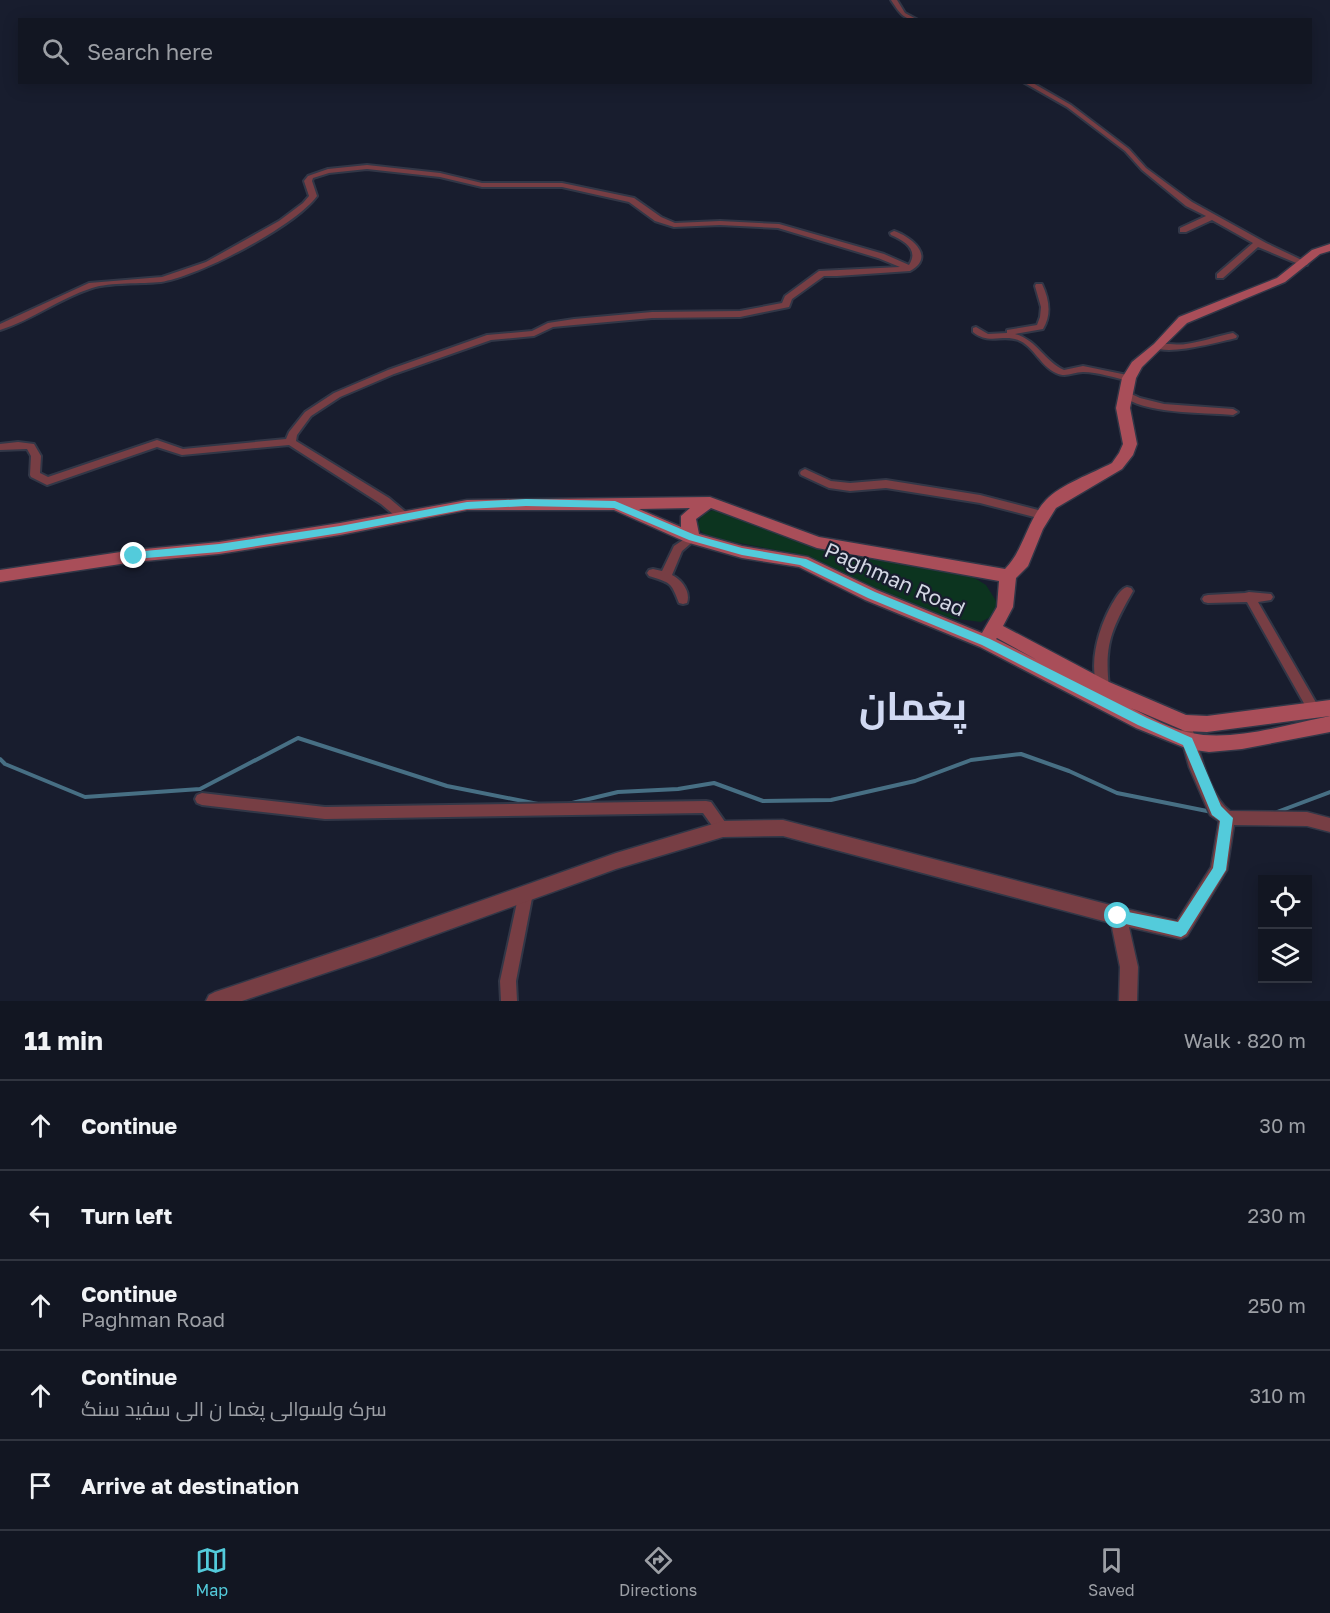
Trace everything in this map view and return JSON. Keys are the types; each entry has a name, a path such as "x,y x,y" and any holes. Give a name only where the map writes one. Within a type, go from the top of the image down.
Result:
{"main road":[{"path":"990,635 1005,607 1008,576 1022,562 1042,515 1062,496 1117,466 1126,455 1130,444 1123,408 1129,378 1137,366 1183,320 1281,280 1298,261 1330,247"},
{"path":"0,576 134,556 219,548 467,505 526,502 615,504 710,502 816,542 1008,576"},
{"path":"692,537 688,525 689,516 710,502"},
{"name":"Paghman Road","path":"615,504 692,537 742,552 802,561 871,595 990,635"},
{"path":"990,635 1103,687 1209,744 1242,741 1330,724"},
{"path":"990,635 1142,722 1187,732 1207,724 1322,709"}],"street":[{"path":"894,0 903,14 912,18"},
{"path":"1030,84 1068,106 1127,150 1144,169 1189,204 1263,245 1298,261"},
{"path":"0,327 92,285 163,279 209,264 256,239 306,205 313,196 308,181 310,177 328,171 367,167 440,175 482,185 562,185 608,193 631,200 658,219 674,225 720,223 779,226 881,256 910,269"},
{"path":"1183,230 1213,216"},
{"path":"291,442 292,434 308,414 337,395 391,372 490,338 534,333 551,325 574,322 652,315 740,314 769,310 786,305 788,298 822,273 910,269 917,262 915,246 907,238 894,233"},
{"path":"1220,276 1249,248 1256,244 1263,245"},
{"path":"989,338 1040,327 1044,320 1046,304 1039,286"},
{"path":"976,330 982,336 989,338 1019,337 1032,345 1044,363 1063,373 1083,369 1129,378"},
{"path":"1158,347 1186,347 1233,336"},
{"path":"1125,394 1162,406 1233,412"},
{"path":"0,447 27,444 32,447 38,457 35,475 47,481 158,443 182,452 291,442 385,501 404,517"},
{"path":"805,473 829,484 850,487 866,484 895,486 980,499 1042,515"},
{"path":"666,576 678,549 692,537"},
{"path":"653,573 675,580 682,588 683,600"},
{"path":"1103,687 1102,643 1105,628 1127,591"},
{"path":"1249,596 1322,709"},
{"path":"1208,599 1268,597"},
{"path":"1187,732 1216,810 1227,818 1306,819 1330,825"},
{"path":"202,799 325,813 706,807 723,829"},
{"path":"214,1001 236,997 616,861 723,829 783,828 1118,916 1181,930 1220,870 1227,818"},
{"path":"509,1001 508,981 526,893"},
{"path":"1118,916 1129,966 1128,1001"}],"green space":[{"path":"717,509 807,544 935,566 973,577 986,585 998,604 994,615 981,622 934,616 872,592 797,554 707,537 698,528 698,522 704,513"}],"waterway":[{"path":"0,759 5,764 85,797 200,789 298,738 447,786 538,804"},
{"path":"568,804 618,792 678,789 714,783 763,801 831,800 915,781 971,760 1021,754 1069,771 1117,793 1212,812"},
{"path":"1277,812 1330,792"}],"district":[{"name":"پغمان","path":"913,705"}],"route":[{"path":"134,556 219,548 340,529 467,505 526,502 615,504 692,537 742,552 802,561 871,595 986,642 1142,722 1188,741 1216,810 1227,818 1220,870 1181,930 1118,916"}]}
